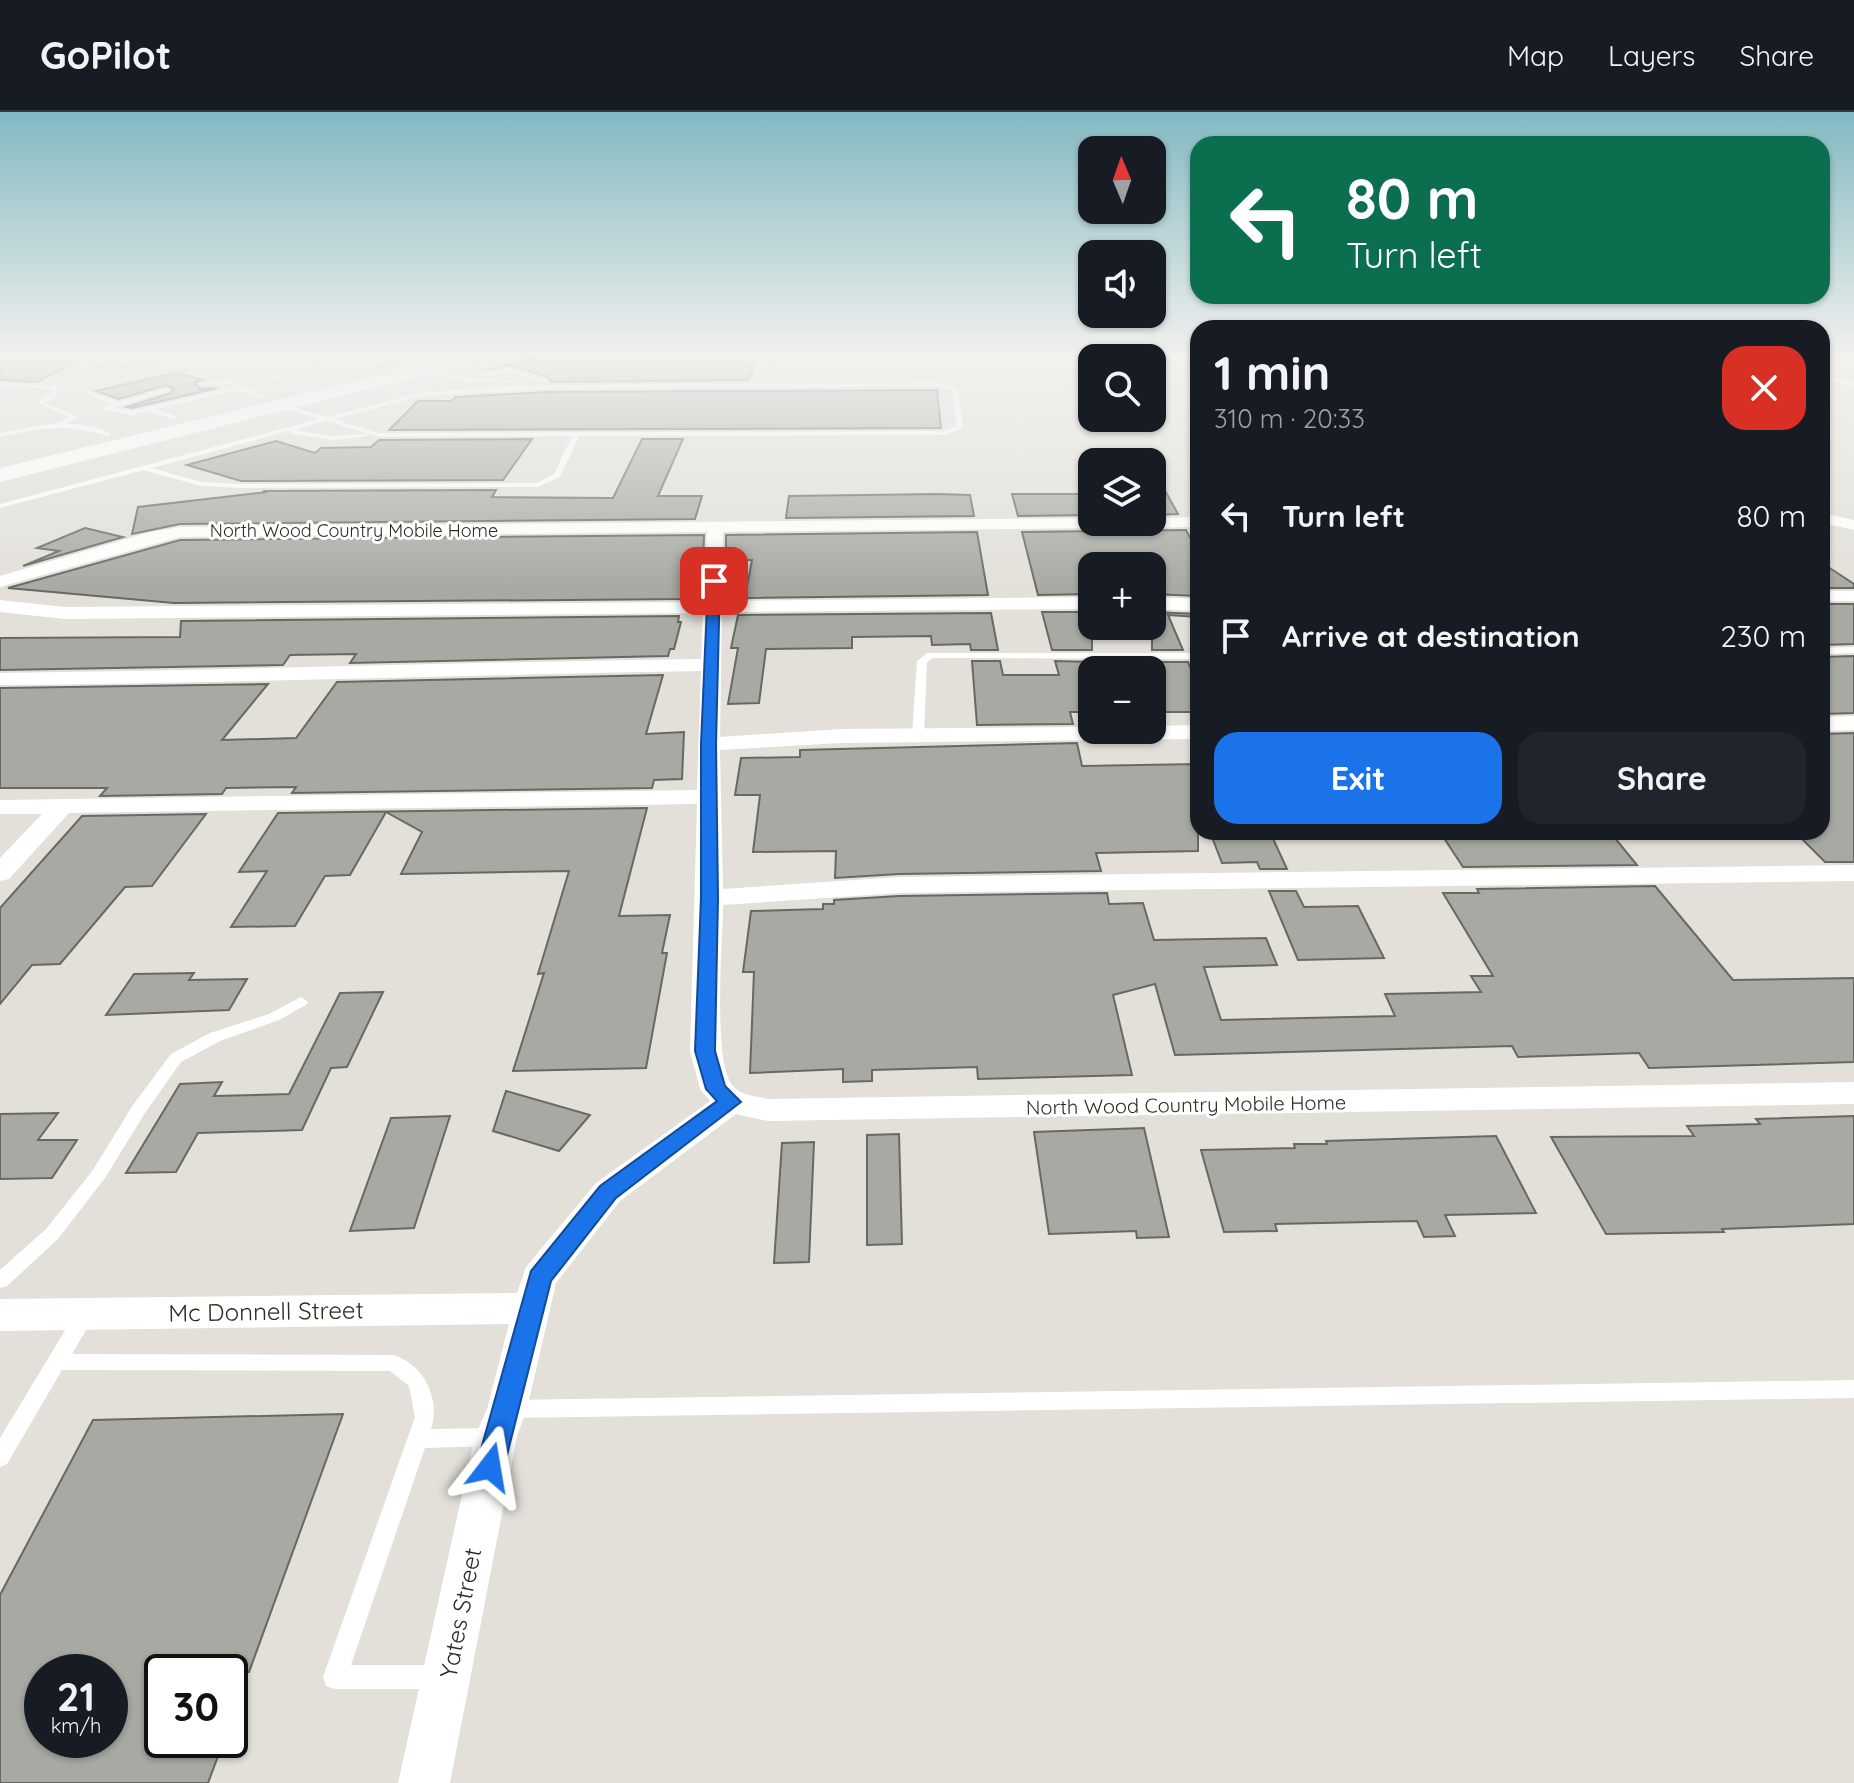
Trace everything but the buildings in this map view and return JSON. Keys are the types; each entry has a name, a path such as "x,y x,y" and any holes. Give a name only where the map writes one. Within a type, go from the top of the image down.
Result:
{"main road":[{"path":"0,461 109,434"},
{"path":"0,475 136,434"}],"street":[{"path":"1830,520 1854,525"},
{"name":"North Wood Country Mobile Home","path":"0,582 156,536 180,532 1190,522"},
{"path":"715,528 705,1051 716,1089 731,1102"},
{"path":"1830,596 1854,596"},
{"path":"0,606 65,613 140,613 1078,603"},
{"path":"1166,604 1190,605"},
{"path":"0,679 281,676 431,669 711,665"},
{"path":"1830,724 1854,723"},
{"path":"709,744 842,736 1190,732"},
{"path":"0,807 710,797"},
{"path":"0,873 62,806"},
{"path":"710,898 899,885 1854,873"},
{"name":"North Wood Country Mobile Home","path":"731,1102 768,1110 1854,1093"},
{"name":"Yates Street","path":"424,1783 502,1423 539,1278 608,1192 731,1102"},
{"name":"Mc Donnell Street","path":"0,1315 532,1308"}],"lane":[{"path":"0,506 280,434"},
{"path":"301,434 322,437 824,434"},
{"path":"147,469 201,484 241,486 538,485 557,475 576,436"},
{"path":"1830,651 1854,650"},
{"path":"918,735 922,661 931,655 1190,656"},
{"path":"0,1281 52,1234 99,1174 139,1109 176,1058 215,1037 274,1017 301,1002"},
{"path":"0,1457 85,1315"},
{"path":"59,1362 394,1363 418,1382 425,1417 335,1677 448,1677"},
{"path":"418,1439 502,1423 1854,1389"}],"route":[{"path":"490,1467 539,1278 608,1192 731,1102 716,1089 705,1051 714,581"}]}
